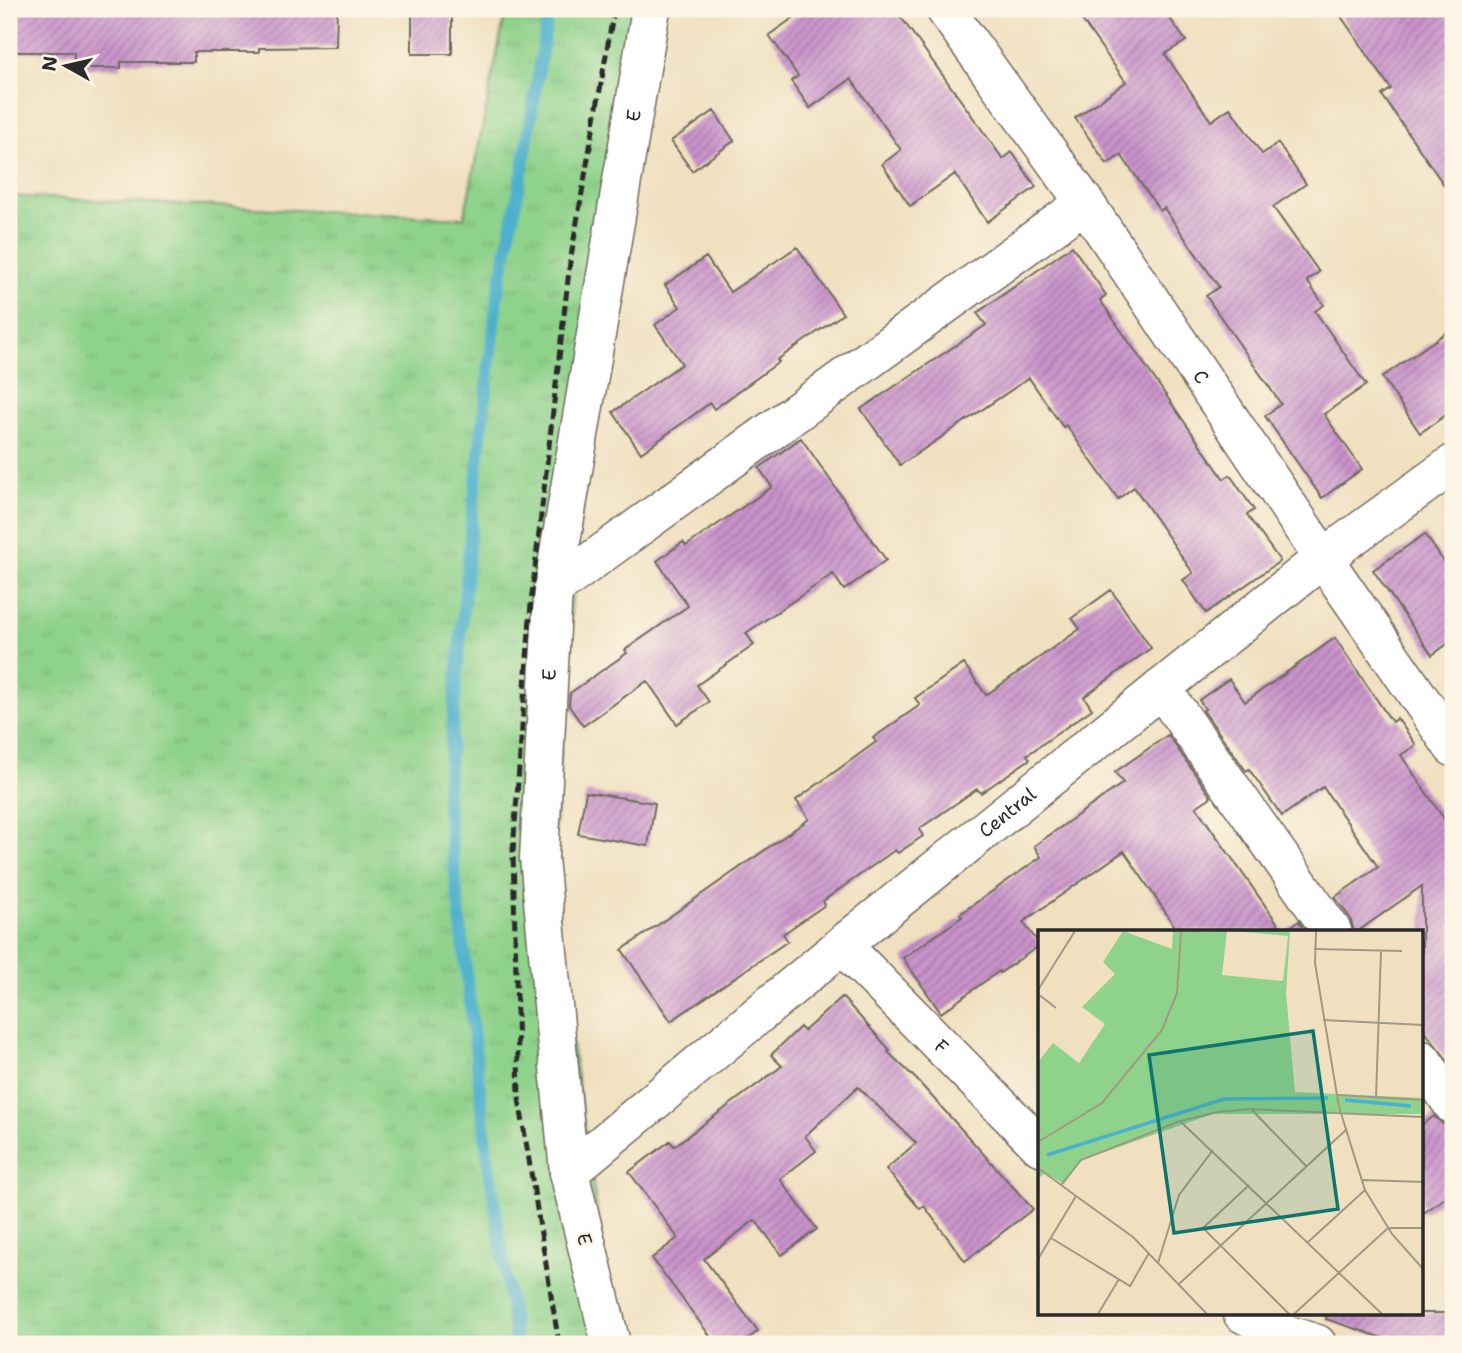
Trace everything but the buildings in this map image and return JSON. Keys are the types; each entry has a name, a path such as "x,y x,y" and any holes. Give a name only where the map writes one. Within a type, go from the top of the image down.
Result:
{"street":[{"name":"E","path":"611,1344 569,1172 539,858 553,589 650,9"},
{"name":"C","path":"944,9 1085,203 1453,747"},
{"path":"553,589 1085,203"},
{"name":"Central","path":"569,1172 842,945 1323,558 1453,464"},
{"path":"1161,688 1331,930"},
{"name":"F","path":"842,945 1038,1144"},
{"path":"1424,1063 1453,1105"},
{"path":"1244,1314 1275,1331 1317,1344"}],"green space":[{"path":"506,9 650,9 576,548 550,898 617,1344 9,1344 9,196 464,218"}],"waterway":[{"path":"516,1344 488,1160 446,796 472,516 497,298 522,173 549,9"}],"railway":[{"path":"559,1344 519,1099 513,851 531,603 570,262 614,9"}]}
